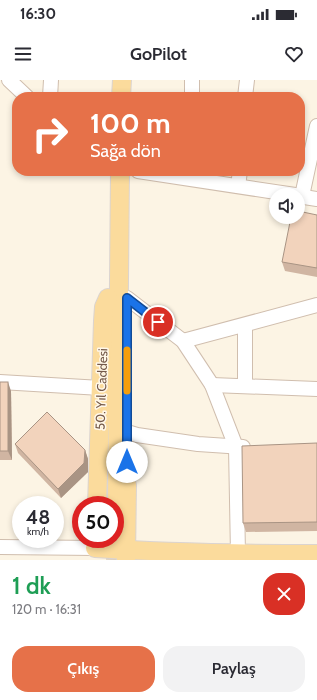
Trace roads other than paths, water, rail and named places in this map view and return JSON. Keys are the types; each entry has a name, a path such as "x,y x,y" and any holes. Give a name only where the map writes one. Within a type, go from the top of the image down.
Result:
{"main road":[{"path":"113,80 113,92"},
{"path":"121,92 122,80"},
{"name":"50. Yıl Caddesi","path":"107,496 109,456 108,298 111,176"},
{"name":"50. Yıl Caddesi","path":"107,496 119,274 120,176"},
{"name":"50. Yıl Caddesi","path":"119,274 127,292 127,555"},
{"name":"50. Yıl Caddesi","path":"107,496 101,388 104,307 108,298"},
{"path":"95,549 127,555 317,554"}],"street":[{"path":"9,80 22,92"},
{"path":"50,92 51,80"},
{"path":"192,80 192,92"},
{"path":"246,92 247,80"},
{"path":"305,170 317,126"},
{"path":"195,176 269,191"},
{"path":"238,186 239,176"},
{"path":"300,188 303,176"},
{"path":"305,197 317,200"},
{"path":"127,298 183,341 212,384 236,447 238,554"},
{"path":"183,341 246,326 317,305"},
{"path":"245,386 246,326"},
{"path":"0,382 38,382 101,388"},
{"path":"212,384 317,389"},
{"path":"127,432 137,435 236,447 258,446"},
{"path":"6,551 95,549"}],"tunnel":[{"path":"115,548 115,560"}]}
